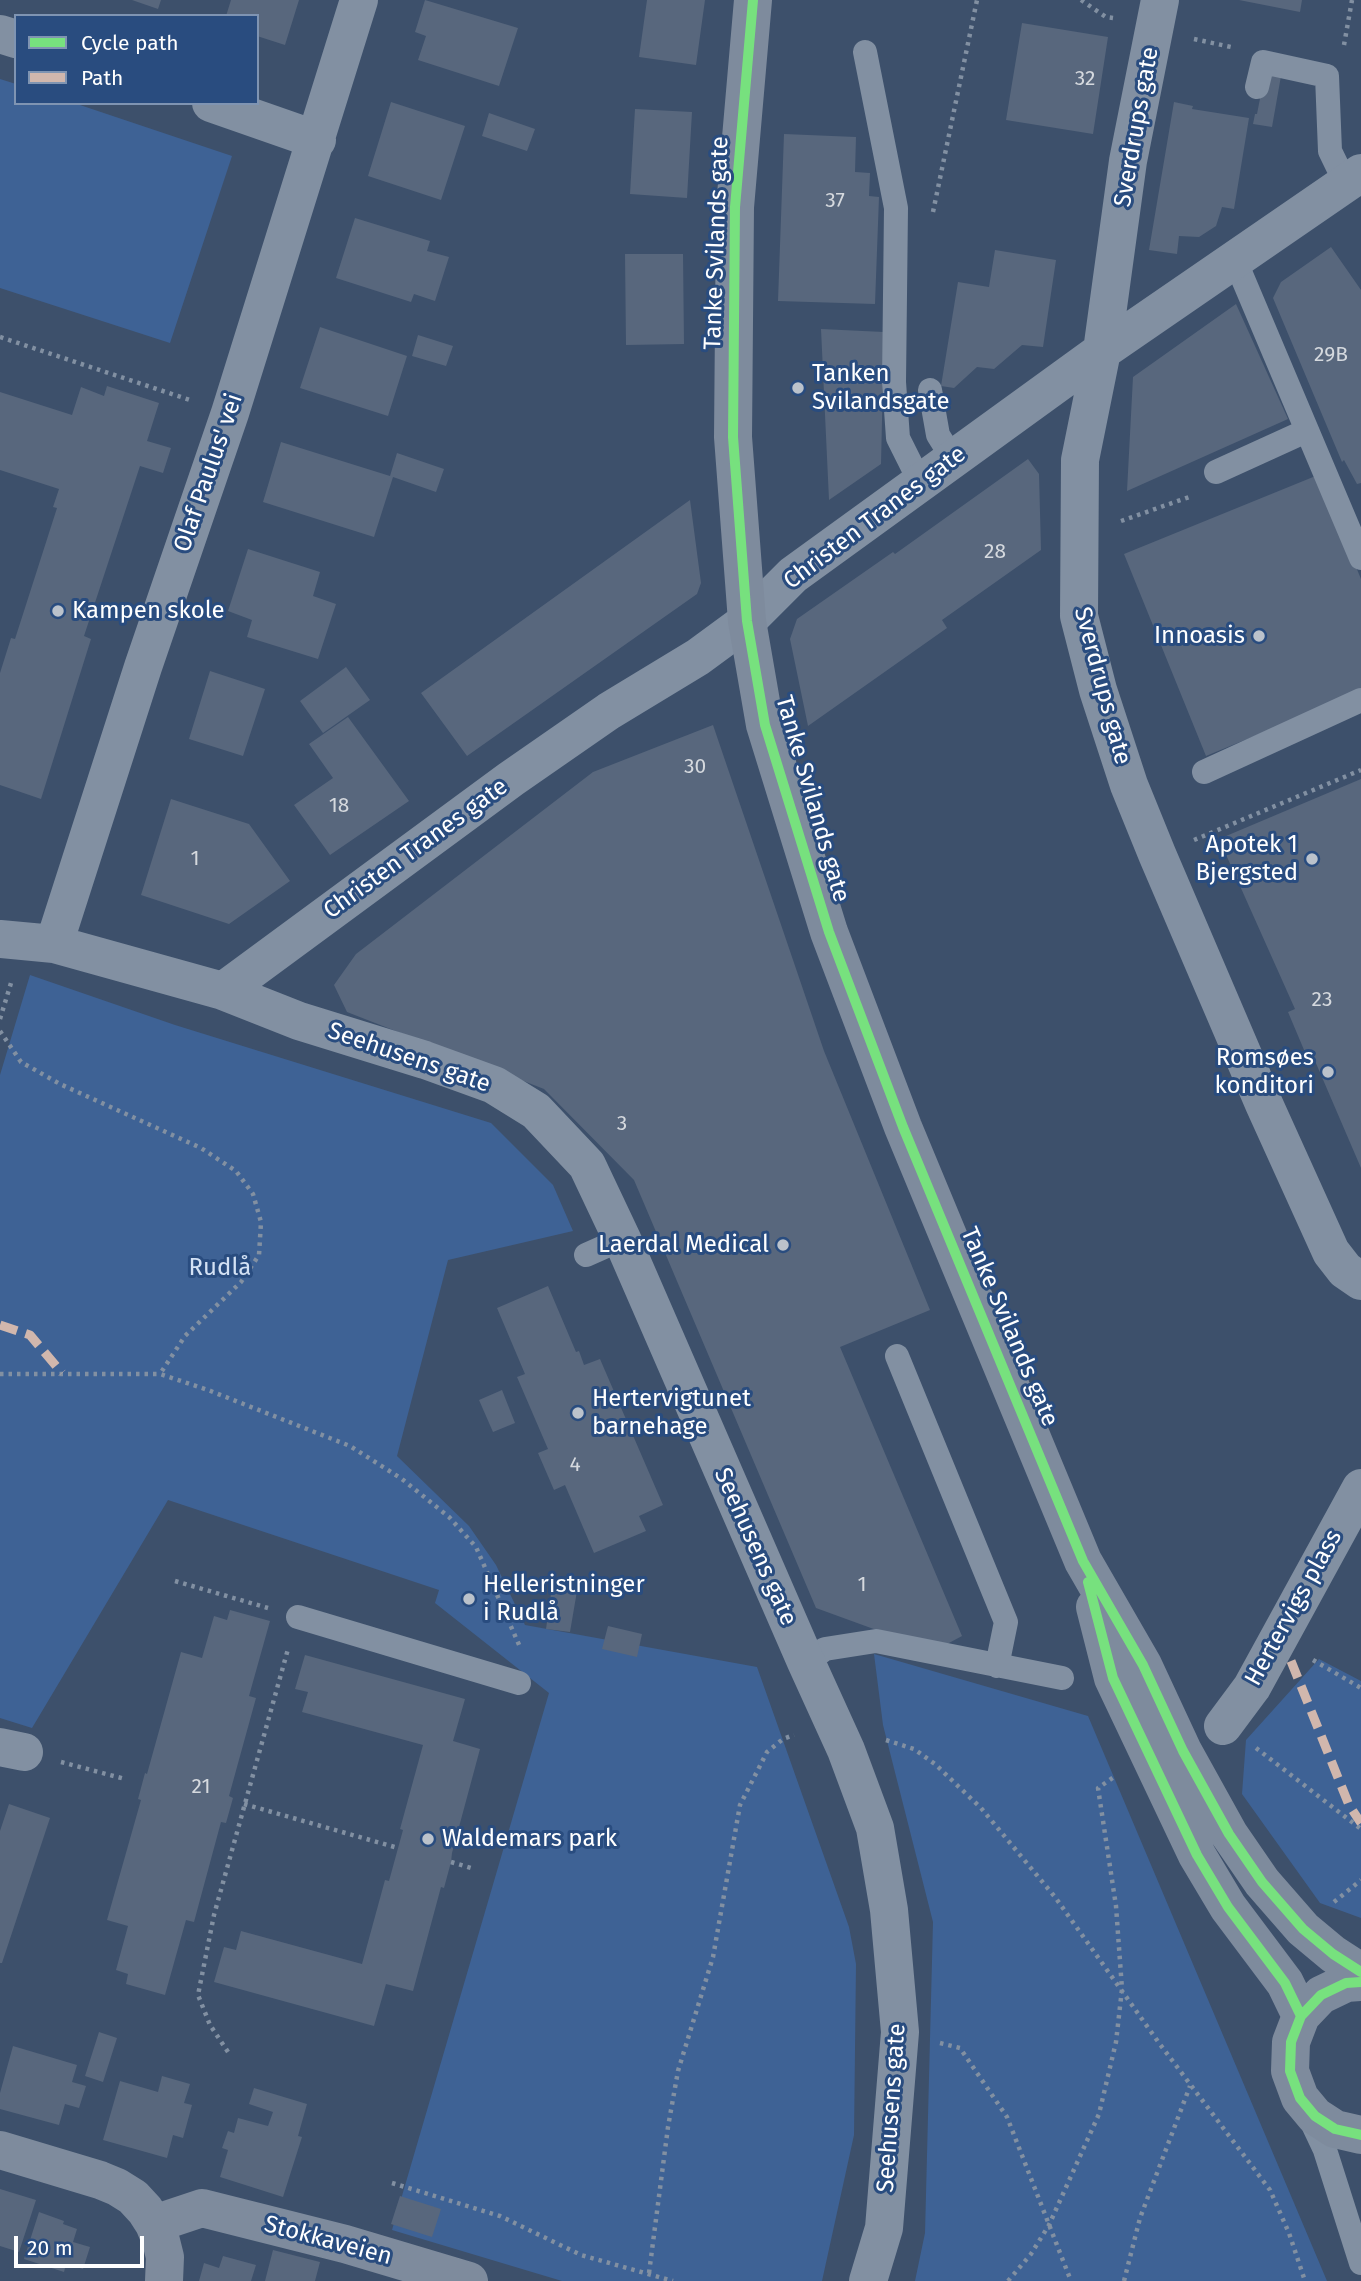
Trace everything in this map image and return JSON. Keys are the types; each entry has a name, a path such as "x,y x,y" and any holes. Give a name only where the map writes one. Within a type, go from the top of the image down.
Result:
{"main road":[{"name":"Tanke Svilands gate","path":"753,0 735,207 733,438 747,621 765,725 829,932 903,1127 1083,1561 1143,1665 1183,1751 1228,1834 1262,1882 1303,1929 1332,1954 1361,1972"},
{"name":"Tanke Svilands gate","path":"1083,1561 1113,1678 1197,1855 1228,1907 1285,1983 1301,2016"},
{"path":"1360,2137 1335,2129 1315,2116 1300,2098 1290,2071 1291,2042 1301,2016 1321,1995 1346,1983 1361,1982"},
{"path":"0,2150 117,2187 145,2210 154,2224 164,2257 164,2281"},
{"name":"Stokkaveien","path":"154,2224 202,2208 331,2240 469,2281"}],"street":[{"name":"Olaf Paulus' vei","path":"54,944 147,655 230,413 359,0"},
{"name":"Sverdrups gate","path":"1160,0 1128,161 1102,351 1080,460 1079,616 1098,690 1134,796 1331,1252 1345,1270 1361,1281"},
{"path":"217,105 317,140"},
{"name":"Christen Tranes gate","path":"223,991 511,779 747,621 793,575 1102,351 1354,178"},
{"name":"Seehusens gate","path":"0,939 54,944 223,991 299,1021 425,1060 494,1085 536,1111 587,1165 846,1750 875,1828 889,1910 900,2032 884,2228 868,2281"},
{"name":"Hertervigs plass","path":"1223,1726 1252,1687 1361,1488"}],"lane":[{"path":"865,52 897,208 894,382 898,438 920,482"},
{"path":"1257,87 1263,62 1327,76 1330,151 1354,178"},
{"path":"1235,260 1361,558"},
{"path":"930,390 938,435 953,459"},
{"path":"1216,472 1306,431"},
{"path":"1204,772 1361,700"},
{"path":"586,1255 622,1239"},
{"path":"897,1356 1006,1622 997,1666"},
{"path":"298,1617 519,1683"},
{"path":"806,1662 825,1648 876,1641 1062,1678"},
{"path":"1300,2098 1325,2150 1361,2263"}],"path":[{"path":"931,219 977,0"},
{"path":"1327,76 1342,56 1352,0"},
{"path":"1191,38 1231,47 1229,60"},
{"path":"0,337 230,413"},
{"path":"1119,522 1201,493 1216,472"},
{"path":"1214,832 1361,770"},
{"path":"0,1018 13,975"},
{"path":"0,1031 21,1062 60,1084 201,1148 236,1171 253,1194 261,1222 259,1255 241,1282 185,1336 160,1374"},
{"path":"0,1374 160,1374 350,1446 402,1479 449,1517 475,1547 522,1651"},
{"path":"175,1581 298,1617 214,1914 198,1995 210,2025 228,2052"},
{"path":"1326,1667 1361,1688"},
{"path":"1223,1726 1246,1740 1361,1829"},
{"path":"649,2273 678,2071 713,1957 740,1805 767,1752 783,1738 798,1733"},
{"path":"882,1740 914,1749 935,1764 981,1808 1055,1897 1270,2190 1289,2233 1305,2281"},
{"path":"12,1750 125,1779"},
{"path":"1008,2281 1031,2254 1049,2225 1100,2114 1116,2042 1122,1989 1116,1906 1098,1788"},
{"path":"244,1804 398,1847"},
{"path":"451,1862 471,1868"},
{"path":"1330,1905 1361,1880"},
{"path":"929,2039 960,2048 1007,2118 1071,2281"},
{"path":"1124,2281 1140,2218 1191,2085"},
{"path":"392,2183 500,2216 581,2255 673,2281"}],"green space":[{"path":"0,79 14,83 14,105 80,105 232,156 170,343 0,288"},
{"name":"Rudlå","path":"30,975 175,1025 491,1123 553,1185 573,1231 448,1260 397,1456 469,1526 496,1565 525,1625 757,1667 849,1927 856,1964 854,2135 822,2281 562,2281 392,2230 549,1693 435,1603 439,1590 168,1500 32,1728 0,1718 0,1075"},
{"path":"874,1654 1088,1716 1327,2281 915,2281 925,2233 933,1922 883,1725"},
{"path":"1319,1659 1361,1681 1361,1918 1320,1903 1242,1794 1246,1740"}],"building":[{"path":"132,0 161,0 158,9"},
{"path":"231,0 299,0 285,45 259,37 259,14 227,14"},
{"path":"425,0 518,28 499,86 418,60 426,36 415,32"},
{"path":"647,0 705,0 696,65 639,57"},
{"path":"1239,0 1302,0 1300,12"},
{"path":"1022,23 1108,37 1093,134 1006,120"},
{"path":"1265,73 1281,76 1272,127 1253,124"},
{"path":"391,102 465,126 441,200 368,176"},
{"path":"1174,102 1193,106 1192,109 1249,118 1234,209 1222,207 1216,226 1199,237 1179,236 1177,254 1149,250"},
{"path":"635,109 692,112 687,198 630,194"},
{"path":"489,113 535,129 527,151 482,136"},
{"path":"784,134 856,137 855,172 870,173 869,196 879,197 875,304 778,301"},
{"path":"355,218 430,241 427,251 449,257 435,301 414,294 411,302 336,278"},
{"path":"1331,247 1361,290 1361,483 1357,484 1344,460 1342,462 1273,298 1281,282"},
{"path":"995,250 1056,260 1043,347 1022,345 994,369 977,367 954,388 941,386 958,282 989,287"},
{"path":"625,254 683,254 684,344 626,345"},
{"path":"1236,304 1288,419 1127,491 1133,377"},
{"path":"320,327 407,356 388,416 300,388"},
{"path":"821,329 884,332 881,464 829,500"},
{"path":"418,335 453,346 446,366 412,356"},
{"name":"Kampen skole","path":"107,386 159,403 147,441 171,448 163,473 140,466 84,636 91,639 41,799 0,785 0,673 11,638 15,639 57,508 53,507 59,489 0,470 0,392 72,415 81,387 104,396"},
{"path":"281,442 390,476 397,453 444,469 436,492 393,477 374,537 263,502"},
{"path":"1028,459 1039,474 1041,550 942,620 947,628 808,726 790,639 797,619 893,552 895,554"},
{"name":"Innoasis","path":"1318,475 1361,579 1361,692 1206,756 1124,554"},
{"path":"690,500 701,583 697,594 467,756 421,693"},
{"path":"248,549 320,572 313,596 336,604 318,659 247,637 252,620 228,611"},
{"path":"346,667 370,700 323,733 300,701"},
{"path":"210,671 265,689 243,756 189,739"},
{"path":"348,717 409,801 330,855 294,805 333,778 309,744"},
{"name":"Laerdal Medical","path":"713,725 824,1051 930,1310 840,1347 962,1636 934,1651 816,1608 634,1180 544,1089 347,1012 334,985 356,954 593,772"},
{"path":"1361,779 1361,1168 1312,1054 1307,1057 1288,1012 1295,1009 1219,839"},
{"path":"171,799 249,824 290,881 229,924 141,895"},
{"name":"Hertervigtunet barnehage","path":"548,1286 584,1365 600,1359 663,1505 639,1516 646,1531 594,1553 565,1485 554,1490 538,1453 548,1449 517,1377 525,1374 497,1308"},
{"path":"502,1390 515,1423 493,1432 479,1400"},
{"path":"552,1587 577,1591 570,1632 546,1629"},
{"path":"230,1610 270,1621 249,1696 256,1698 229,1796 233,1798 226,1823 221,1822 194,1922 186,1920 165,1995 126,1984 128,1974 116,1970 128,1926 107,1920 141,1800 138,1799 145,1773 147,1774 181,1652 202,1658 214,1616 227,1620"},
{"path":"608,1626 642,1634 637,1657 602,1649"},
{"name":"Waldemars park","path":"305,1655 465,1699 453,1741 480,1749 444,1888 441,1887 413,1991 386,1984 374,2026 214,1982 224,1947 236,1950 241,1931 362,1964 385,1880 389,1881 423,1745 302,1712 308,1692 295,1689"},
{"path":"9,1804 50,1818 0,1963 0,1831"},
{"path":"99,2032 117,2038 103,2082 85,2076"},
{"path":"13,2046 77,2065 72,2082 86,2086 79,2108 65,2104 59,2125 0,2109 0,2093"},
{"path":"162,2076 190,2084 184,2103 192,2105 183,2138 173,2135 167,2158 103,2140 120,2081 158,2092"},
{"path":"254,2088 307,2104 298,2136 302,2137 283,2197 220,2177 228,2150 222,2148 228,2131 234,2133 238,2118 268,2126 273,2112 249,2104"},
{"path":"0,2189 36,2200 19,2252 0,2246"},
{"path":"400,2196 441,2209 432,2237 391,2224"},
{"path":"39,2212 77,2229 73,2242 90,2247 83,2269 66,2264 64,2272 24,2259"},
{"path":"273,2250 320,2262 315,2281 265,2281"},
{"path":"223,2256 256,2265 251,2281 199,2281 204,2263 219,2268"}],"marked path":[{"path":"0,1325 30,1335 62,1373"},
{"path":"1291,1661 1349,1805 1361,1823"}],"cycle path":[{"path":"753,0 735,207 733,437 747,621 765,725 829,932 903,1127 1083,1561 1143,1665 1183,1751 1229,1834 1262,1882 1303,1929 1333,1954 1361,1972"},
{"path":"1088,1582 1113,1678 1197,1855 1228,1907 1285,1983 1301,2016"},
{"path":"1361,1982 1346,1983 1321,1995 1301,2016 1291,2042 1290,2071 1300,2098 1315,2116 1335,2129 1361,2135"}],"place":[{"name":"Tanken Svilandsgate","path":"798,388"},
{"name":"Kampen skole","path":"58,611"},
{"name":"Innoasis","path":"1259,636"},
{"name":"Apotek 1 Bjergsted","path":"1312,859"},
{"name":"Romsøes konditori","path":"1328,1072"},
{"name":"Laerdal Medical","path":"783,1245"},
{"name":"Hertervigtunet barnehage","path":"578,1413"},
{"name":"Helleristninger i Rudlå","path":"469,1599"},
{"name":"Waldemars park","path":"428,1839"}]}
